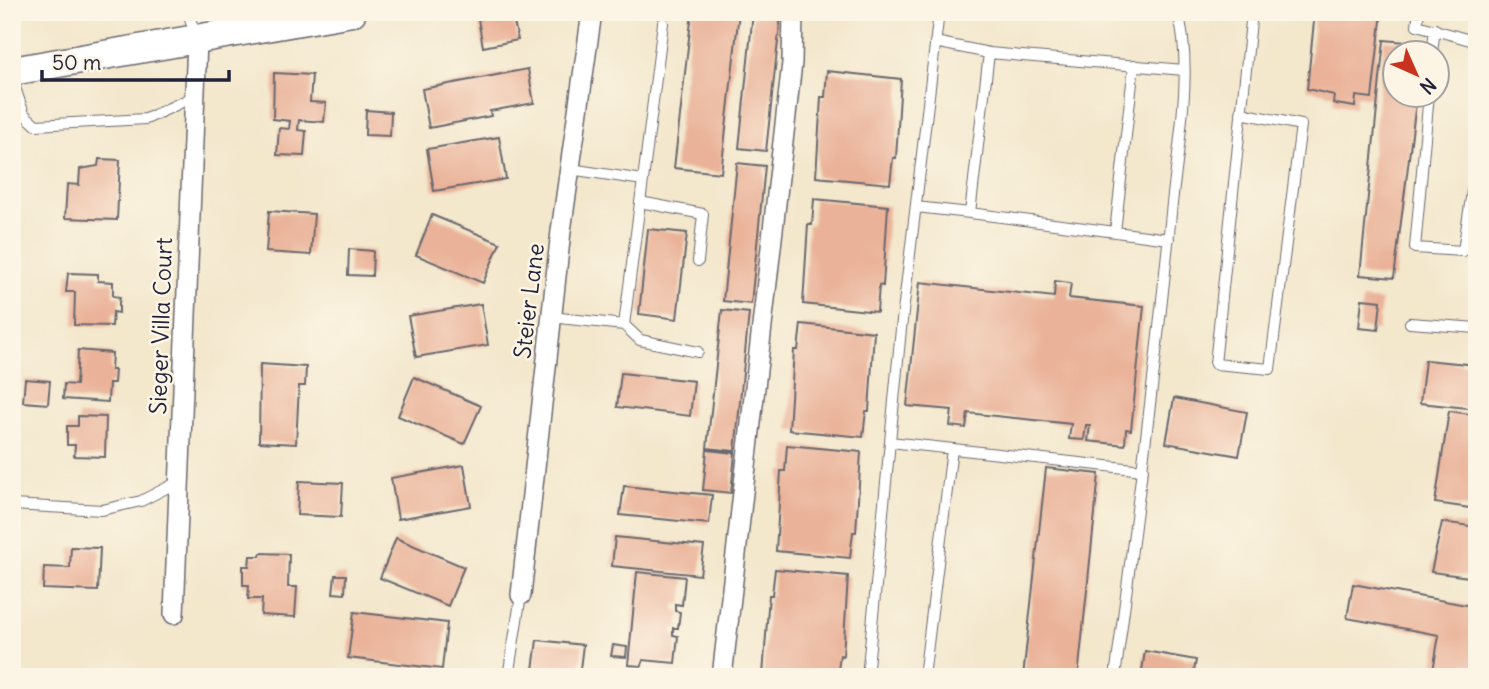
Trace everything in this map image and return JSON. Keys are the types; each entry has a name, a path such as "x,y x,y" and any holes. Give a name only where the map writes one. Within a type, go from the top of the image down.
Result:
{"main road":[{"path":"12,71 352,12"}],"street":[{"name":"Steier Lane","path":"521,595 551,317 592,12"},
{"path":"722,677 791,77 793,12"},
{"name":"Sieger Villa Court","path":"174,614 197,41"}],"lane":[{"path":"188,12 197,41"},
{"path":"867,677 890,442 939,12"},
{"path":"1115,677 1143,470 1169,239 1184,70 1184,32 1178,12"},
{"path":"1241,113 1301,125 1269,369 1214,364 1241,113 1252,12"},
{"path":"1419,12 1417,24 1477,41"},
{"path":"624,325 663,23"},
{"path":"1434,29 1434,38"},
{"path":"935,42 989,53 1184,70"},
{"path":"970,213 989,53"},
{"path":"1115,232 1134,65"},
{"path":"12,79 24,114 36,125 146,119 195,96"},
{"path":"1428,108 1415,248 1463,251 1477,158"},
{"path":"570,169 643,180"},
{"path":"640,202 703,214 698,261"},
{"path":"916,207 1169,239"},
{"path":"551,317 624,325 640,341 698,352"},
{"path":"1410,323 1477,328"},
{"path":"890,442 1143,470"},
{"path":"924,677 952,449"},
{"path":"12,505 102,510 141,501 179,482"},
{"path":"508,677 521,595"}],"building":[{"path":"692,12 739,12 721,173 674,168"},
{"path":"753,12 781,14 766,151 739,148"},
{"path":"1315,12 1382,12 1372,98 1356,96 1355,107 1333,103 1334,95 1307,89"},
{"path":"512,13 518,40 483,47 478,19"},
{"path":"528,69 534,103 490,111 491,116 429,128 422,89"},
{"path":"827,71 901,79 896,158 893,158 890,184 816,177 821,97 825,97"},
{"path":"274,73 312,75 310,102 326,103 324,122 299,120 298,130 306,131 304,156 277,155 279,128 289,129 290,121 273,119"},
{"path":"1380,79 1380,108 1415,108 1394,278 1360,275"},
{"path":"366,110 391,112 390,136 365,135"},
{"path":"499,137 506,179 434,191 427,149"},
{"path":"99,159 120,160 117,220 65,218 67,184 79,185 80,169 98,166"},
{"path":"737,163 765,166 751,304 723,301"},
{"path":"814,199 888,206 883,286 879,285 877,312 803,304 808,224 812,225"},
{"path":"269,211 314,214 311,255 266,252"},
{"path":"432,215 500,243 483,283 416,255"},
{"path":"648,229 687,233 677,319 639,314"},
{"path":"349,249 373,251 372,276 348,275"},
{"path":"12,252 19,252 18,277 12,277"},
{"path":"68,273 98,274 98,281 113,282 113,296 120,297 119,313 113,312 112,326 74,325 75,292 66,292"},
{"path":"1055,281 1071,283 1069,298 1144,306 1131,430 1126,429 1125,445 1088,441 1090,425 1086,425 1084,440 1069,439 1071,424 968,413 966,428 950,426 952,410 907,406 920,282 1054,297"},
{"path":"1362,299 1381,301 1378,330 1359,328"},
{"path":"481,304 488,345 416,357 408,316"},
{"path":"722,310 749,313 735,451 707,448"},
{"path":"801,324 874,332 869,411 866,411 863,437 789,430 794,350 798,350"},
{"path":"78,350 112,353 111,370 115,370 114,383 109,383 108,402 63,399 64,384 76,385"},
{"path":"1425,360 1477,365 1477,409 1420,403"},
{"path":"260,364 306,367 305,386 299,386 296,444 259,442"},
{"path":"621,373 694,381 690,416 617,407"},
{"path":"414,377 481,406 464,444 398,416"},
{"path":"25,379 50,381 48,404 23,402"},
{"path":"1174,398 1247,412 1239,456 1166,443"},
{"path":"1449,411 1477,415 1477,509 1435,503"},
{"path":"78,416 106,417 105,457 74,456 75,445 67,445 67,426 78,426"},
{"path":"787,445 861,452 856,532 853,532 850,558 776,551 781,471 785,471"},
{"path":"707,450 735,453 731,493 703,490"},
{"path":"464,465 471,506 398,519 391,478"},
{"path":"1046,468 1099,474 1078,677 1023,677"},
{"path":"299,481 343,483 341,517 297,515"},
{"path":"624,486 712,495 709,524 620,515"},
{"path":"1442,522 1477,527 1477,578 1431,572"},
{"path":"615,537 704,546 700,575 612,566"},
{"path":"396,538 464,567 448,606 380,578"},
{"path":"71,547 100,548 98,591 43,589 44,567 70,568"},
{"path":"261,553 289,554 288,587 297,587 295,617 261,615 262,599 248,599 249,585 243,585 243,566 249,566 250,556 260,556"},
{"path":"775,569 848,576 843,656 840,655 837,677 763,675 769,595 772,595"},
{"path":"637,572 685,577 682,605 675,604 675,611 680,612 678,628 673,628 673,635 678,636 675,663 643,660 642,666 628,665"},
{"path":"335,575 346,575 345,594 333,593"},
{"path":"1353,584 1477,607 1477,677 1432,677 1439,635 1347,618"},
{"path":"354,612 447,623 442,669 348,658"},
{"path":"537,640 583,645 579,677 532,677"},
{"path":"613,645 627,647 626,657 611,656"},
{"path":"1145,651 1196,660 1193,677 1141,677"}]}
